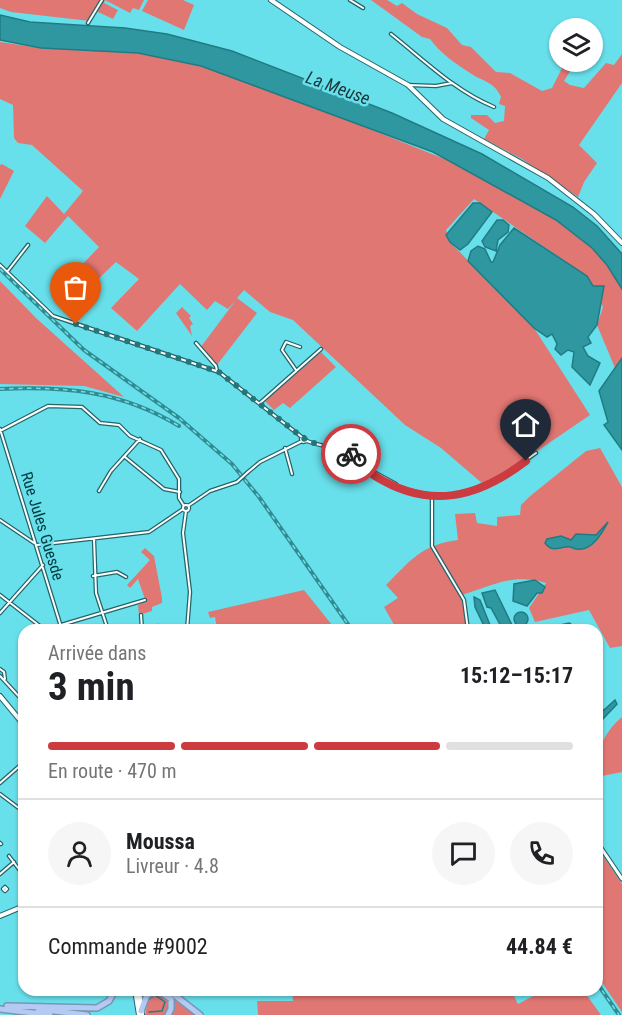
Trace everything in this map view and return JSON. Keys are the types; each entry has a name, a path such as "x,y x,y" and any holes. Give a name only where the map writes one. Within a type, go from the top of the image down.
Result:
{"highway":[{"path":"2,1007 97,1008 109,1001 112,996"},
{"path":"141,1014 147,996"},
{"path":"166,996 171,999 171,1009 168,1015"},
{"path":"176,996 200,1015"},
{"path":"2,1007 50,1015"},
{"path":"2,1007 87,1015"},
{"path":"23,1012 31,1015"}],"main road":[{"path":"271,0 340,47 408,85 443,119 548,178 594,214 622,243"},
{"path":"0,696 18,718"},
{"path":"0,916 18,908"},
{"path":"138,996 141,1014"}],"street":[{"path":"88,23 102,0"},
{"path":"350,0 363,8"},
{"path":"391,34 452,83 478,100 494,107"},
{"path":"408,85 436,86 452,83"},
{"path":"7,272 28,245"},
{"path":"0,265 57,317 217,371 260,403 302,439 347,452 369,470 411,493 432,496 462,495 479,489 536,453"},
{"path":"296,370 282,350 286,342 300,347"},
{"path":"196,343 216,366 217,371"},
{"path":"260,403 321,349"},
{"path":"0,430 48,406 82,407 101,424 119,425 130,436 155,446 168,459 179,479 180,500 184,509 183,533 190,592 187,624"},
{"name":"Rue Jules Guesde","path":"0,430 60,624"},
{"path":"0,520 37,545 149,532 210,491 237,482 258,463 302,439"},
{"path":"99,490 111,471 140,440"},
{"path":"285,448 292,474"},
{"path":"124,457 164,489 180,492"},
{"path":"432,496 432,546 464,600 467,624"},
{"path":"94,539 93,576 106,624"},
{"path":"0,613 43,565"},
{"path":"93,576 117,572 126,577"},
{"path":"0,594 38,624"},
{"path":"67,624 145,600"},
{"path":"141,615 142,624"},
{"path":"0,669 4,672 5,679"},
{"path":"0,676 18,695"},
{"path":"0,783 18,767"},
{"path":"0,794 18,808"},
{"path":"603,851 622,879"},
{"path":"9,856 18,868"},
{"path":"0,874 14,862"}],"shaded area":[{"path":"0,0 105,0 104,3 118,10 113,19 96,11 90,21 11,12 0,8"},
{"path":"105,0 144,0 139,10 133,8 130,13"},
{"path":"148,0 183,0 194,5 184,30 142,11"},
{"path":"371,0 387,0 397,6 402,3 417,14 447,28 462,45 471,47 496,72 510,73 542,91 552,88 560,72 570,72 564,81 584,88 598,72 603,72 606,63 614,65 622,54 622,83 579,145 597,163 584,182 578,197 522,159 484,139 489,130 471,118 471,115 487,115 495,123 504,121 505,106 499,104 501,97 498,92 488,82 443,54 430,39 422,37"},
{"path":"0,42 41,48 138,53 201,66 457,164 556,220 592,248 607,265 622,289 622,358 615,368 597,325 603,307 587,276 474,199 446,230 450,242 534,328 590,415 511,469 483,484 441,448 405,425 293,320 270,312 244,290 237,298 257,313 217,365 200,348 236,300 228,309 215,301 207,310 180,284 137,331 111,308 139,279 116,262 94,283 78,269 99,247 68,216 45,243 25,226 47,196 64,214 83,191 32,145 18,143 14,138 13,105 0,99"},
{"path":"0,165 14,171 0,199"},
{"path":"0,281 36,318 124,397 84,386 0,384"},
{"path":"182,307 191,316 189,318 193,324 190,326 192,336 176,313"},
{"path":"321,352 336,367 290,408 283,403 274,410 265,401"},
{"path":"600,448 622,487 622,646 610,648 603,635 603,624 597,624 589,610 535,622 529,608 546,583 534,580 513,580 462,595 467,611 467,624 394,624 384,607 398,598 386,585 410,561 426,550 445,542 458,540 455,514 475,513 477,523 497,526 497,517 520,515 521,505 529,497 586,451"},
{"path":"145,548 154,556 162,603 152,607 152,611 139,615 138,605 146,602 138,579 130,588 127,585 150,560 141,552"},
{"path":"304,590 331,624 216,624 215,617 210,618 208,612"},
{"path":"622,717 622,772 603,776 603,742 615,723"},
{"path":"603,856 622,884 622,1012 603,984"},
{"path":"149,996 162,996 169,1002 166,1015 145,1015"},
{"path":"170,996 173,996 197,1015 170,1015 172,999"},
{"path":"293,996 514,996 518,1004 533,996 587,996 601,1015 258,1015 257,1001 293,1001"}],"water":[{"name":"La Meuse","path":"0,15 30,22 125,28 167,34 232,51 392,113 482,154 573,207 597,226 622,254 622,289 607,265 592,248 556,220 433,152 201,66 138,53 41,48 0,40"},
{"path":"473,203 480,203 492,212 468,244 460,250 450,242 446,235"},
{"path":"497,220 503,220 509,225 508,232 498,240 496,251 485,247 482,241"},
{"path":"514,228 587,276 593,286 604,286 597,325 588,337 591,343 583,347 588,356 600,363 590,385 572,367 574,352 568,350 561,355 555,349 557,344 552,334 547,337 534,328 468,261 471,251 478,246 485,249 493,262 500,245"},
{"path":"622,358 622,450 604,425 608,422 599,391"},
{"path":"608,522 596,541 587,548 555,549 545,543 547,539 561,536 571,540 576,534 596,535"},
{"path":"535,580 545,587 542,593 537,593 527,606 513,601 514,584"},
{"path":"495,590 512,624 500,624 491,608 487,607 482,593"},
{"path":"474,597 480,600 490,624 483,624 475,607"},
{"path":"521,612 527,616 526,624 516,624 514,619 516,614"},
{"path":"615,700 617,704 603,719 604,710"}],"waterway":[{"path":"147,1000 153,996"},
{"path":"149,1012 162,1011 165,1002 156,996"}],"railway":[{"path":"0,269 84,350 179,418 232,464 259,497 348,624"},
{"path":"0,389 48,389 92,393 136,405 179,426"},
{"path":"603,992 619,1015"}],"way so far":[{"path":"76,324 219,372 307,441 351,454"}],"route":[{"path":"351,454 364,463 376,476 411,493 432,496 470,493 526,461"}]}
